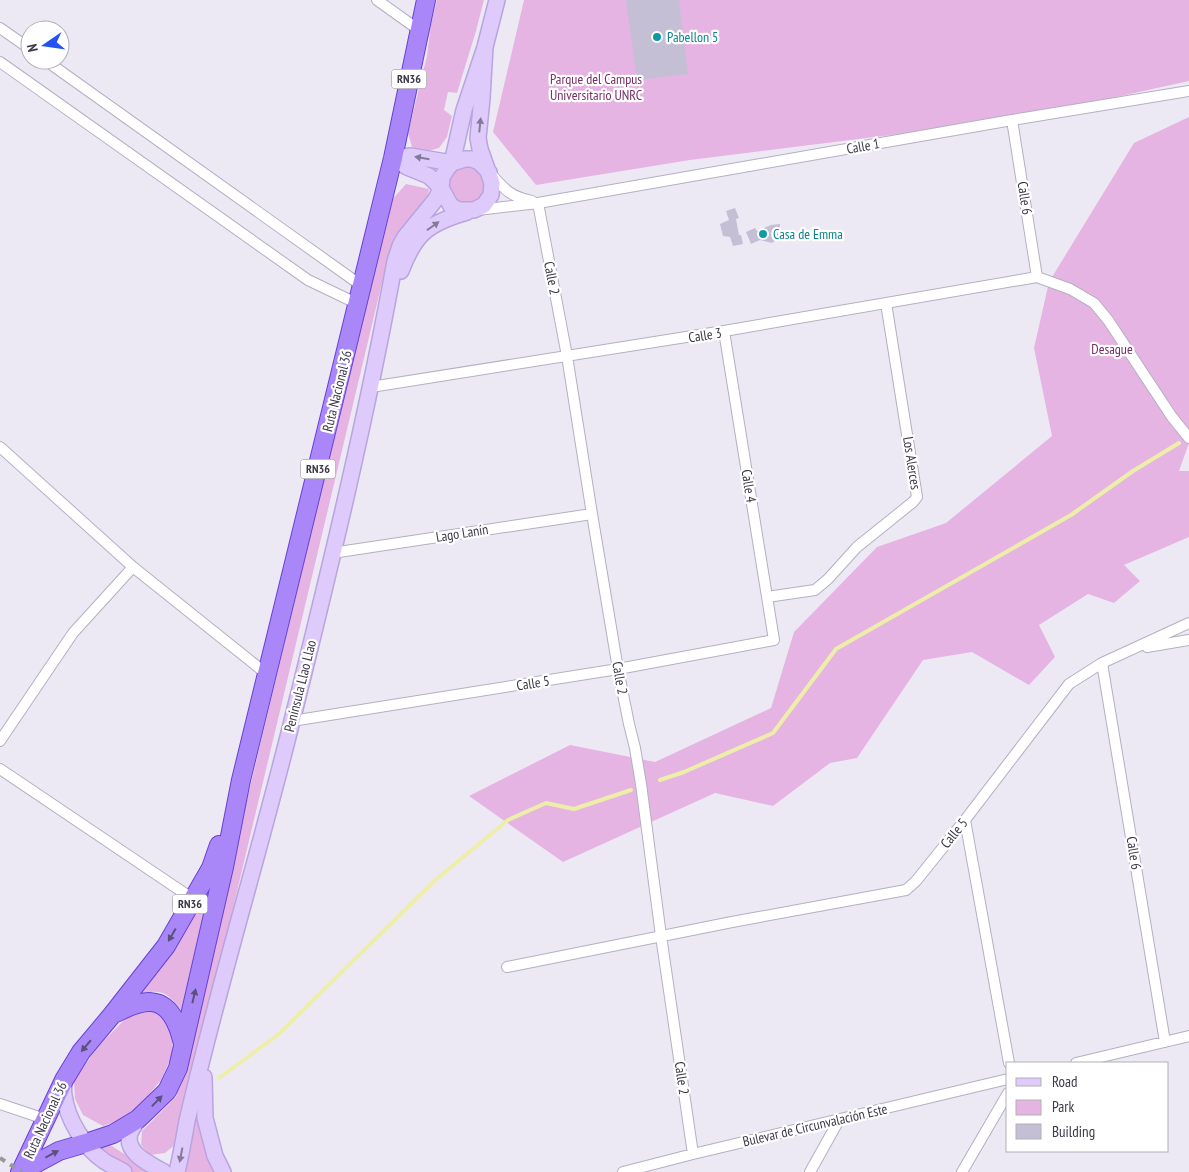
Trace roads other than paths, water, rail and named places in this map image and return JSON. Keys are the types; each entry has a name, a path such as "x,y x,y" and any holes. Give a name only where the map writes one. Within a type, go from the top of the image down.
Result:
{"highway":[{"name":"Ruta Nacional 36","path":"21,1172 59,1151 113,1134 138,1119 167,1091 178,1068 242,780 393,158 426,0"},
{"name":"Ruta Nacional 36","path":"21,1172 64,1080 81,1052 166,946 211,868 242,780"},
{"name":"RN36","path":"112,1015 132,1005 156,1002 164,1006 172,1014 183,1044"}],"main road":[{"path":"440,188 442,177 452,163 464,110 485,47 497,0"},
{"path":"393,158 407,167 429,176 440,188 451,206 459,210 474,210 484,205 491,195 492,183 478,138 485,47"},
{"path":"393,158 411,156 452,163 472,159 479,162 489,172"},
{"name":"Península Llao Llao","path":"177,1172 203,1056 292,721 371,387 395,261 405,237 436,200 440,188"},
{"name":"Península Llao Llao","path":"386,314 407,255 417,239 432,225 447,218 474,210"},
{"name":"Península Llao Llao","path":"203,1056 205,1118 215,1156 223,1172"},
{"path":"64,1080 66,1106 74,1126 86,1143 103,1160 124,1172"},
{"path":"138,1119 130,1131 129,1140 132,1149 138,1157 164,1172"}],"street":[{"path":"377,0 419,30"},
{"path":"0,28 20,42"},
{"path":"0,62 308,280 358,304"},
{"path":"59,70 362,286"},
{"name":"Calle 1","path":"474,210 538,202 1189,91"},
{"name":"Calle 6","path":"1012,120 1037,276"},
{"name":"Calle 1","path":"489,172 507,192 518,198 538,202"},
{"name":"Calle 2","path":"538,202 567,356 618,669 641,784 693,1154"},
{"path":"1037,276 1070,289 1094,303 1108,320 1172,417 1189,438"},
{"name":"Calle 3","path":"371,387 724,332 1037,276"},
{"name":"Los Alerces","path":"767,597 815,590 828,580 857,547 917,497 886,303"},
{"name":"Calle 4","path":"724,332 774,640"},
{"path":"0,447 134,567 268,675"},
{"name":"Lago Lanín","path":"332,553 592,514"},
{"path":"0,741 73,632 134,567"},
{"name":"Calle 5","path":"507,968 742,920 906,890 916,881 1069,684 1102,663 1189,623"},
{"name":"Calle 5","path":"292,721 618,669 774,640"},
{"path":"1133,649 1189,640"},
{"name":"Calle 6","path":"1102,663 1165,1042"},
{"path":"0,769 193,899"},
{"path":"964,820 1009,1062"},
{"path":"1080,1062 1189,1036"},
{"name":"Bulevar de Circunvalación Este","path":"623,1172 1006,1079"},
{"path":"962,1172 1006,1096"},
{"path":"0,1104 45,1119"},
{"path":"810,1172 838,1120"}],"waterway":[{"path":"660,780 684,772 773,733 836,649 1071,515 1133,471 1179,443"},
{"path":"219,1078 279,1034 434,881 508,820 546,803 574,809 631,790"}],"railway":[{"path":"0,1158 22,1172"}],"place":[{"name":"Pabellon 5","path":"657,37"},
{"name":"Casa de Emma","path":"763,234"}],"park label":[{"name":"Parque del Campus Universitario UNRC","path":"596,88"},
{"name":"Desague","path":"1112,349"}]}
